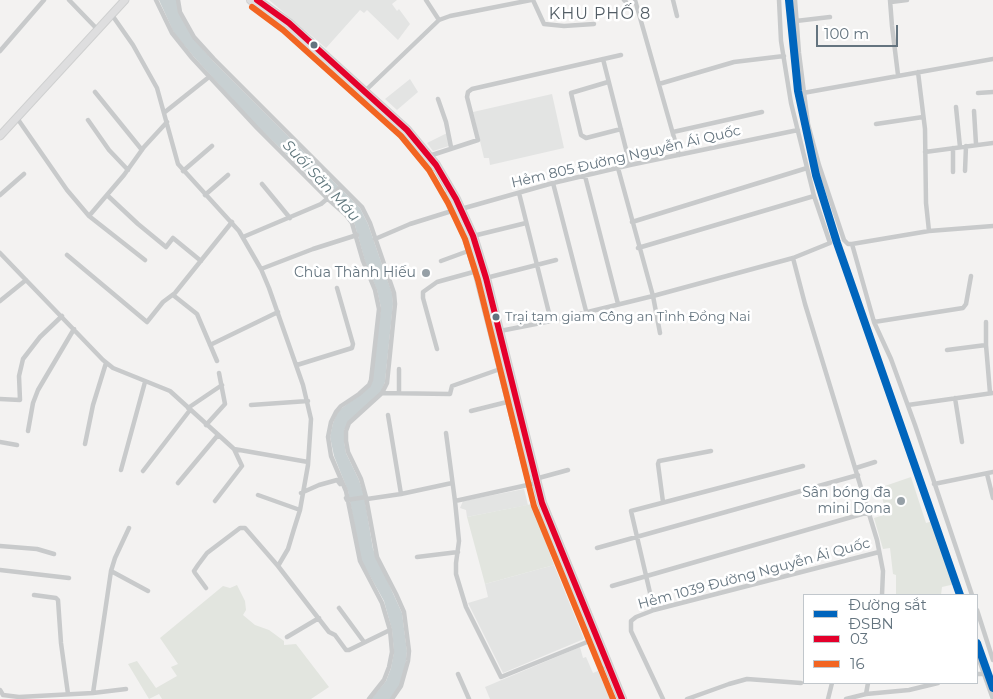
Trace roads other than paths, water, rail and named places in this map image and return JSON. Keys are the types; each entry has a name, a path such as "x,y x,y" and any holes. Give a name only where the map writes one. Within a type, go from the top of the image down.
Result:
{"main road":[{"path":"251,0 366,91 407,130 426,157 473,236 500,331 533,482 622,699"},
{"path":"257,0 298,36 426,157"},
{"path":"458,210 477,271 547,530 617,699"}],"street":[{"path":"0,51 44,0"},
{"path":"69,0 98,30"},
{"path":"0,136 125,0"},
{"path":"156,0 172,34 209,77 257,128 346,215 357,235 363,261 376,290 379,309 371,380 369,385 336,412 331,422 328,437 332,456 347,500 360,561 382,603 390,630 392,652 389,667 384,680 369,699"},
{"path":"178,0 180,12 194,37 362,207 370,223 394,293 395,304 387,383 382,393 349,423 346,431 348,452 361,479 367,498 377,557 404,612 409,651 407,670 401,686 392,699"},
{"path":"426,0 439,20"},
{"path":"366,91 439,20 450,16 532,0 544,24 564,26 594,24"},
{"path":"635,0 679,155"},
{"path":"672,0 677,16"},
{"path":"500,331 551,321 653,296 793,258 830,243 814,196 790,95 779,0"},
{"path":"795,0 803,93 808,124 819,166 844,240 848,244 852,244 929,232 993,226"},
{"path":"898,75 890,1 907,0"},
{"path":"112,15 133,45 160,95 176,160 183,171 232,222 261,269 297,365 308,401 311,419 308,462 300,510 288,548 278,566"},
{"path":"796,21 830,17"},
{"path":"426,157 451,147 478,140 467,97 468,92 472,89 621,55"},
{"path":"659,84 734,62 784,56"},
{"path":"603,59 630,165"},
{"path":"803,93 993,59"},
{"path":"918,72 923,117 925,197 929,232"},
{"path":"165,112 209,77"},
{"path":"608,82 571,93 581,135 586,138 621,128"},
{"path":"96,92 142,150"},
{"path":"978,93 993,92"},
{"path":"438,99 446,122 451,147"},
{"path":"956,107 960,147"},
{"path":"974,111 976,144"},
{"path":"673,132 762,112"},
{"path":"876,124 923,117"},
{"path":"16,118 67,190 89,216 145,260"},
{"path":"88,120 109,150 128,170"},
{"path":"89,216 167,122"},
{"name":"Hẻm 805 Đường Nguyễn Ái Quốc","path":"375,239 410,224 553,183 798,130"},
{"path":"925,152 993,143"},
{"path":"183,171 212,146"},
{"path":"965,171 966,146"},
{"path":"953,148 954,172"},
{"path":"618,168 638,248 653,296 660,333"},
{"path":"632,222 807,168"},
{"path":"0,195 24,174"},
{"path":"205,195 228,175"},
{"path":"585,176 618,304"},
{"path":"553,183 586,311"},
{"path":"262,184 290,218"},
{"path":"243,238 321,204 341,187"},
{"path":"519,192 551,321"},
{"path":"107,195 166,247 173,238 201,261"},
{"path":"638,248 814,196"},
{"path":"67,256 147,322 163,302 173,295 232,222"},
{"path":"473,236 526,224"},
{"path":"261,269 298,254 357,235"},
{"path":"852,244 874,322 891,359 908,405 972,594"},
{"path":"441,261 471,250"},
{"path":"0,254 106,363 123,374 170,391 234,450 242,466 214,501"},
{"path":"793,258 805,304 869,512 883,571 882,594"},
{"path":"486,278 556,260"},
{"path":"437,349 423,298 424,292 437,282 477,271"},
{"path":"874,322 963,308 966,304 971,276"},
{"path":"0,301 26,280"},
{"path":"297,365 352,348 353,344 337,288"},
{"path":"173,295 197,314 217,361"},
{"path":"210,345 278,312"},
{"path":"0,399 20,400 19,376 25,355 40,337 62,316"},
{"path":"908,405 991,393 986,345 986,322"},
{"path":"28,431 33,403 38,390 74,329"},
{"path":"947,350 986,345"},
{"path":"85,444 93,405 106,363"},
{"path":"382,393 450,394 452,386 503,368"},
{"path":"399,369 399,393"},
{"path":"206,425 225,404 219,373"},
{"path":"121,470 145,382"},
{"path":"143,471 189,409 222,385"},
{"path":"955,398 962,442"},
{"path":"251,405 308,401"},
{"path":"471,411 511,401"},
{"path":"388,415 401,494"},
{"path":"446,433 459,536 455,568 459,589 500,677 592,640"},
{"path":"178,483 218,436"},
{"path":"0,442 17,445"},
{"path":"234,450 308,462"},
{"path":"663,502 658,464 660,461 711,451"},
{"path":"856,468 875,462"},
{"path":"654,610 631,511 803,466"},
{"path":"455,501 533,482 568,470"},
{"path":"934,484 993,472"},
{"path":"597,548 858,474"},
{"path":"987,474 993,498"},
{"path":"302,493 319,485 337,480 347,500"},
{"path":"347,500 401,494 452,483"},
{"path":"258,495 300,510"},
{"path":"612,586 869,512"},
{"path":"206,588 194,571 207,553 243,527 278,566 329,632 335,635 346,650 350,650 390,630"},
{"path":"93,693 111,571 129,528"},
{"path":"0,546 37,549 54,554"},
{"path":"417,558 458,552"},
{"name":"Hẻm 1039 Đường Nguyễn Ái Quốc","path":"663,699 630,631 631,621 636,617 654,610 879,552"},
{"path":"0,570 69,578"},
{"path":"111,571 148,591"},
{"path":"34,594 58,600 67,695"},
{"path":"339,608 364,642"},
{"path":"978,613 993,660"},
{"path":"287,637 319,618"},
{"path":"978,657 993,699"},
{"path":"458,674 469,699"},
{"path":"978,674 984,674"},
{"path":"687,699 747,679 801,683"},
{"path":"828,699 832,684"},
{"path":"866,694 868,684"},
{"path":"846,699 866,694 909,690 934,684"},
{"path":"0,690 3,695 19,698 126,689"}],"water":[{"name":"Suối Săn Máu","path":"159,0 176,0 193,38 213,61 360,208 368,224 392,293 393,304 385,382 381,392 344,430 346,453 364,495 373,549 402,613 407,651 405,670 400,685 390,699 371,699 386,681 391,668 394,652 392,630 384,601 361,560 348,491 334,456 330,437 337,413 370,386 381,308 377,290 365,261 354,222 348,213 257,126 194,57 174,33"}],"rail line":[{"name":"ĐSBN","path":"789,0 798,91 816,175 837,243 960,594"},
{"name":"ĐSBN","path":"978,646 993,688"}],"place":[{"name":"Chùa Thành Hiếu","path":"426,273"},
{"name":"Trại tạm giam Công an Tỉnh Đồng Nai","path":"496,317"},
{"name":"Sân bóng đa mini Dona","path":"901,501"}],"district":[{"name":"KHU PHỐ 8","path":"600,14"}]}
